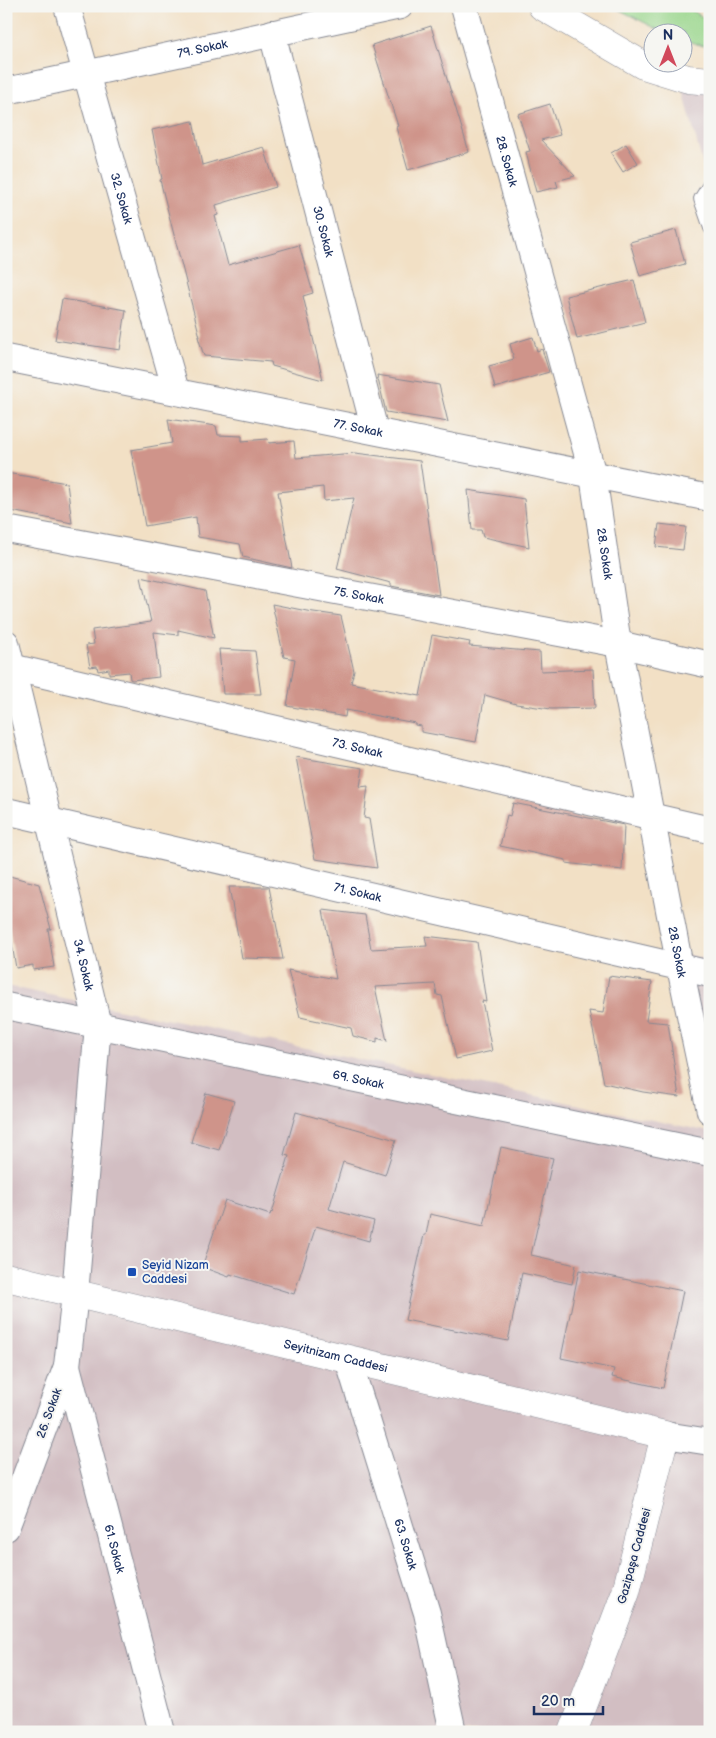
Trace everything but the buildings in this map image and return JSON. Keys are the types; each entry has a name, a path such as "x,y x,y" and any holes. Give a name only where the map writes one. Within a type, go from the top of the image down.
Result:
{"street":[{"name":"32. Sokak","path":"67,6 176,391"},
{"name":"79. Sokak","path":"6,91 400,6"},
{"name":"28. Sokak","path":"464,6 593,475 618,644 680,967 710,1111"},
{"path":"542,6 643,65 688,79 710,81"},
{"name":"30. Sokak","path":"272,33 375,431"},
{"name":"77. Sokak","path":"6,358 710,498"},
{"name":"75. Sokak","path":"6,529 618,644 710,665"},
{"name":"73. Sokak","path":"8,659 710,830"},
{"name":"34. Sokak","path":"8,659 98,1024 75,1294"},
{"name":"71. Sokak","path":"6,811 710,974"},
{"name":"69. Sokak","path":"6,1006 710,1153"},
{"name":"Seyitnizam Caddesi","path":"6,1277 665,1435"},
{"name":"26. Sokak","path":"6,1528 67,1366 75,1294"},
{"name":"63. Sokak","path":"348,1359 426,1613 454,1732"},
{"name":"61. Sokak","path":"67,1366 162,1732"},
{"path":"665,1435 710,1442"},
{"name":"Gazipaşa Caddesi","path":"573,1732 626,1592 665,1435"}],"lane":[{"path":"710,183 700,199 710,228"}],"shaded area":[{"path":"682,87 710,91 710,190 708,184"},
{"path":"684,954 710,960 710,1069"},
{"path":"6,986 710,1132 710,1732 6,1732"}],"green space":[{"path":"612,6 685,6 704,18 710,19 710,48 694,43 694,22 644,22"}],"place":[{"name":"Seyid Nizam Caddesi","path":"132,1272"}]}
